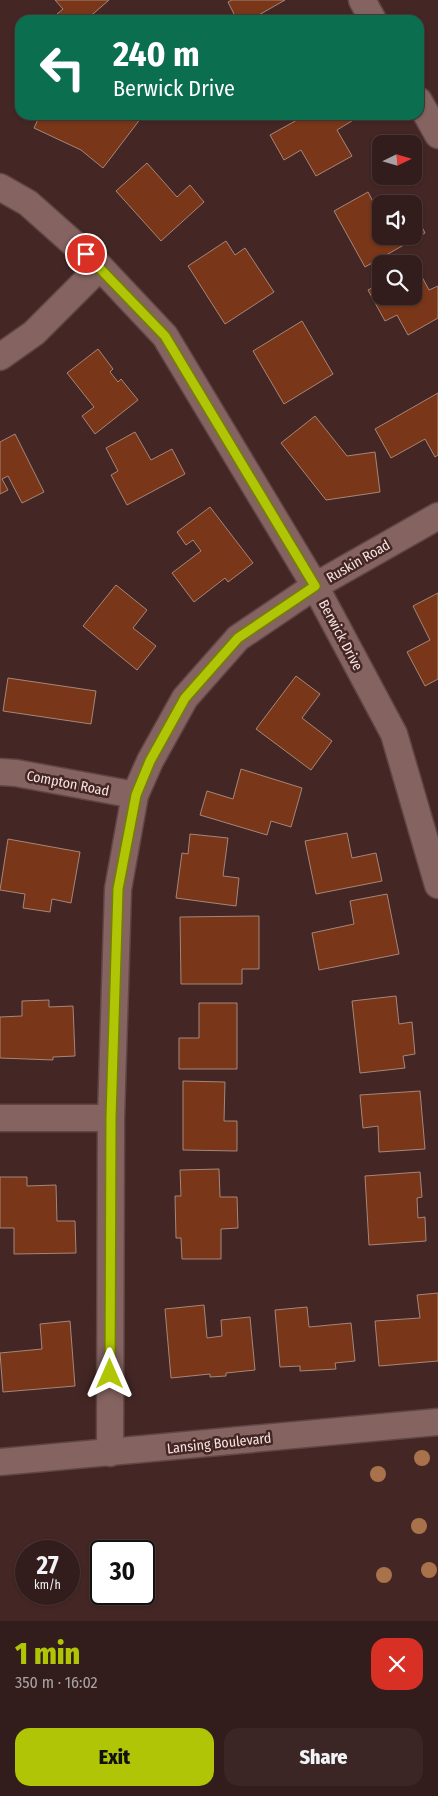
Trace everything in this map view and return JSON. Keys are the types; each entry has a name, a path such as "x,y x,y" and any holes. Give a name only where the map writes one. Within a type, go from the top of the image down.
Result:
{"street":[{"path":"362,0 370,15"},
{"path":"424,110 438,135"},
{"name":"Berwick Drive","path":"0,187 28,203 100,267 165,336 315,586 394,734 438,885"},
{"path":"0,357 34,333 100,267"},
{"name":"Ruskin Road","path":"110,1453 111,1118 118,889 136,795 150,761 185,698 238,638 315,586 438,516"},
{"name":"Compton Road","path":"0,772 16,773 136,795"},
{"path":"0,1118 111,1118"},
{"name":"Lansing Boulevard","path":"0,1462 438,1422"}],"building":[{"path":"55,0 109,0 92,15 57,14 63,9"},
{"path":"232,0 285,0 259,15 234,15 228,2"},
{"path":"38,120 139,120 103,168 81,150 34,128"},
{"path":"297,120 353,120 337,130 352,156 316,176 301,150 284,160 270,135"},
{"path":"147,163 177,197 190,185 204,202 161,241 116,191"},
{"path":"368,192 372,200 372,245 404,245 386,255 372,255 372,263 365,267 334,211"},
{"path":"226,241 235,255 245,248 274,292 225,324 188,266"},
{"path":"422,277 429,290 438,286 438,318 408,335 397,315 385,321 376,305 422,305"},
{"path":"372,288 372,297 368,290"},
{"path":"302,321 333,374 284,404 253,351"},
{"path":"98,349 113,369 110,372 118,382 121,379 138,400 95,434 82,416 94,407 67,373"},
{"path":"438,393 438,455 435,457 425,439 391,458 375,429"},
{"path":"315,416 347,456 375,452 380,492 326,500 281,443"},
{"path":"135,432 151,460 172,449 185,474 127,505 111,475 118,471 106,448"},
{"path":"15,434 44,492 22,503 8,476 2,479 8,490 0,494 0,442"},
{"path":"210,507 253,563 228,582 225,578 194,602 172,573 201,551 193,540 186,545 177,532"},
{"path":"116,585 147,610 133,628 156,646 137,670 83,626"},
{"path":"438,593 438,679 425,686 407,652 430,640 413,606"},
{"path":"296,676 320,694 302,718 332,741 311,770 256,729"},
{"path":"8,678 96,691 91,724 3,711"},
{"path":"241,769 302,788 291,827 271,821 267,835 200,815 207,791 233,799"},
{"path":"347,833 352,858 376,853 382,881 316,894 305,841"},
{"path":"190,834 228,838 223,876 239,878 236,906 176,898 182,853 188,854"},
{"path":"8,839 80,852 71,903 52,899 50,912 23,908 25,894 0,890"},
{"path":"387,894 399,954 319,970 312,933 354,924 350,901"},
{"path":"259,916 259,969 242,969 242,984 181,984 180,917"},
{"path":"396,996 399,1024 412,1022 415,1054 403,1056 405,1068 360,1073 352,1001"},
{"path":"49,1000 49,1007 73,1006 75,1056 53,1057 53,1060 0,1058 0,1017 22,1016 22,1001"},
{"path":"199,1003 237,1003 237,1069 179,1069 179,1038 199,1038"},
{"path":"183,1081 225,1082 224,1121 237,1121 237,1151 183,1150"},
{"path":"420,1091 425,1149 379,1152 378,1126 363,1128 360,1095"},
{"path":"219,1169 220,1197 237,1197 238,1228 221,1229 221,1259 182,1259 181,1238 176,1238 175,1196 181,1196 180,1170"},
{"path":"420,1172 422,1197 417,1198 418,1218 425,1217 426,1241 369,1245 365,1176"},
{"path":"0,1177 27,1177 27,1186 56,1185 57,1221 75,1221 76,1253 14,1254 14,1228 0,1228"},
{"path":"438,1293 438,1361 379,1366 375,1321 420,1318 417,1295"},
{"path":"204,1305 207,1338 222,1336 221,1320 250,1317 255,1370 226,1373 226,1376 210,1377 210,1374 171,1378 165,1309"},
{"path":"307,1307 309,1327 351,1323 355,1361 335,1363 336,1369 300,1371 300,1366 280,1367 275,1310"},
{"path":"70,1321 75,1386 3,1392 0,1353 42,1349 40,1324"}],"route":[{"path":"86,254 165,336 315,586 238,638 185,698 150,761 136,795 118,889 111,1118 110,1374"}]}
